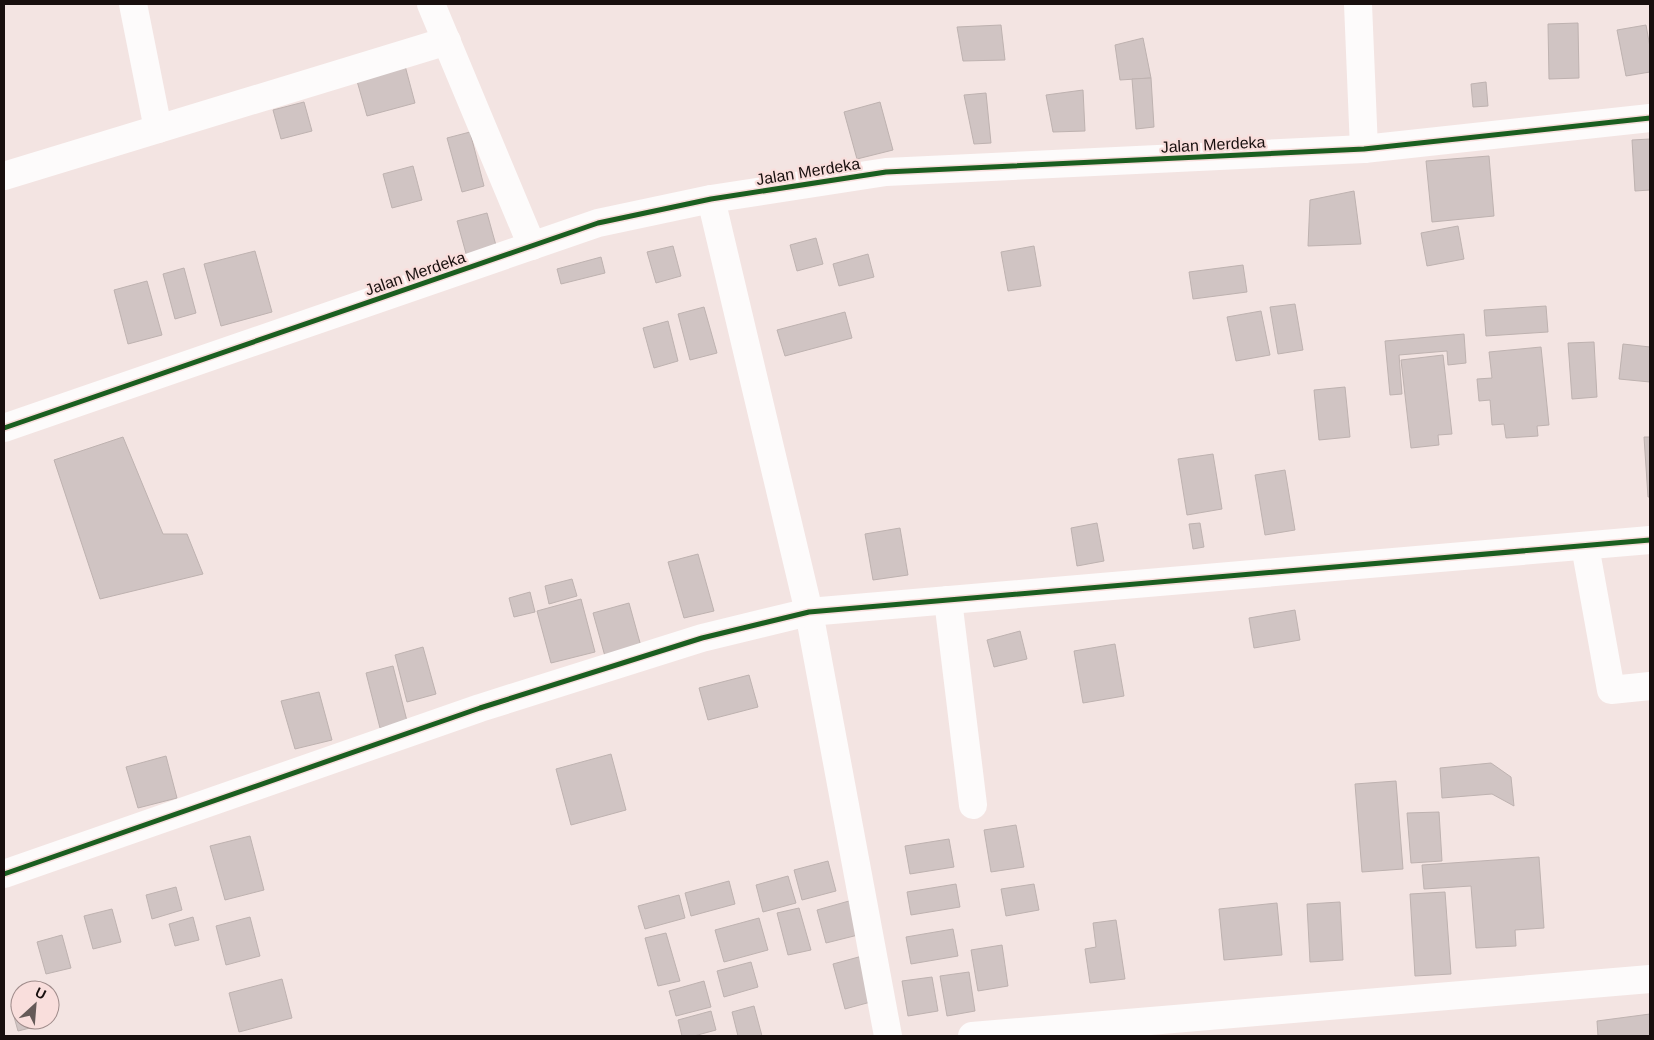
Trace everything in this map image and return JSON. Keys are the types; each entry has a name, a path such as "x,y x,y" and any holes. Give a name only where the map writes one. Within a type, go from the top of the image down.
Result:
{"street":[{"path":"133,4 158,129"},
{"path":"431,4 532,246"},
{"path":"1358,4 1364,149"},
{"path":"4,176 446,41"},
{"name":"Jalan Merdeka","path":"4,428 598,223 711,199 886,172 1364,149 1650,118"},
{"path":"711,199 809,612 888,1036"},
{"path":"4,874 480,708 702,638 809,612 1650,540"},
{"path":"1585,546 1611,690 1650,686"},
{"path":"948,600 973,805"},
{"path":"972,1036 1650,979"}],"building":[{"path":"1578,23 1579,78 1549,79 1548,24"},
{"path":"1001,25 1005,60 963,61 957,27"},
{"path":"1646,25 1650,47 1650,72 1626,76 1617,30"},
{"path":"1143,38 1151,78 1120,80 1115,45"},
{"path":"404,62 415,103 367,116 355,74"},
{"path":"1151,78 1154,127 1136,129 1132,79"},
{"path":"1486,82 1488,106 1473,107 1471,84"},
{"path":"1083,90 1085,131 1053,132 1046,95"},
{"path":"986,93 991,143 974,144 964,95"},
{"path":"304,102 312,131 281,139 273,110"},
{"path":"880,102 893,150 857,159 844,112"},
{"path":"470,132 484,186 462,192 447,138"},
{"path":"1650,139 1650,190 1635,191 1632,140"},
{"path":"1489,156 1494,216 1432,222 1426,161"},
{"path":"413,166 422,200 392,208 383,174"},
{"path":"1354,191 1361,244 1308,246 1310,200"},
{"path":"487,213 497,249 467,257 457,221"},
{"path":"1458,226 1464,259 1427,266 1421,233"},
{"path":"816,238 823,264 797,271 790,245"},
{"path":"673,246 681,276 656,283 647,252"},
{"path":"1034,246 1041,286 1008,291 1001,252"},
{"path":"255,251 272,312 221,326 204,264"},
{"path":"868,254 874,277 839,286 833,264"},
{"path":"601,257 605,273 561,284 557,269"},
{"path":"1243,265 1247,292 1193,299 1189,272"},
{"path":"184,268 196,313 175,319 163,274"},
{"path":"147,281 162,335 128,344 114,290"},
{"path":"1295,304 1303,350 1278,354 1270,307"},
{"path":"1546,306 1548,332 1486,336 1484,310"},
{"path":"704,307 717,353 690,360 678,314"},
{"path":"1261,311 1270,355 1236,361 1227,317"},
{"path":"845,312 852,338 785,356 777,330"},
{"path":"668,321 678,361 654,368 643,328"},
{"path":"1464,334 1466,363 1448,365 1447,351 1399,355 1402,394 1390,395 1385,341"},
{"path":"1594,342 1597,397 1572,399 1568,343"},
{"path":"1623,344 1650,347 1650,382 1619,379"},
{"path":"1541,347 1549,425 1537,426 1538,436 1506,438 1504,424 1492,425 1490,400 1479,401 1477,379 1492,378 1489,352"},
{"path":"1443,355 1452,434 1438,435 1439,445 1411,448 1401,360"},
{"path":"1345,387 1350,437 1319,440 1314,390"},
{"path":"123,437 163,534 187,534 203,574 100,599 54,460"},
{"path":"1644,437 1650,437 1650,497 1648,497"},
{"path":"1213,454 1222,509 1187,515 1178,459"},
{"path":"1285,470 1295,530 1265,535 1255,475"},
{"path":"1097,523 1104,561 1077,566 1071,528"},
{"path":"1200,523 1204,547 1193,549 1189,524"},
{"path":"900,528 908,575 873,580 865,534"},
{"path":"698,554 714,611 684,618 668,562"},
{"path":"572,579 577,596 549,604 545,586"},
{"path":"530,592 535,612 514,617 509,598"},
{"path":"581,599 595,652 551,663 537,611"},
{"path":"629,603 642,650 606,660 593,613"},
{"path":"1295,610 1300,640 1254,648 1249,618"},
{"path":"1020,631 1027,659 994,667 987,640"},
{"path":"1115,644 1124,696 1083,703 1074,651"},
{"path":"423,647 436,694 407,702 395,655"},
{"path":"393,666 407,721 380,728 366,673"},
{"path":"749,675 758,707 708,720 699,688"},
{"path":"319,692 332,740 295,749 281,701"},
{"path":"611,754 626,810 571,825 556,769"},
{"path":"166,756 177,798 138,808 126,767"},
{"path":"1491,763 1511,777 1514,806 1492,794 1442,798 1440,768"},
{"path":"1396,781 1403,869 1362,872 1355,784"},
{"path":"1439,812 1442,861 1411,863 1407,813"},
{"path":"1016,825 1024,867 991,872 984,830"},
{"path":"250,836 264,890 225,900 210,846"},
{"path":"949,839 954,867 910,874 905,846"},
{"path":"1539,857 1544,928 1515,930 1516,946 1476,948 1471,886 1424,889 1422,865"},
{"path":"828,861 836,891 802,900 794,870"},
{"path":"788,876 796,903 763,912 756,885"},
{"path":"729,881 735,904 691,916 685,893"},
{"path":"956,884 960,907 911,915 907,892"},
{"path":"1034,884 1039,910 1006,916 1001,889"},
{"path":"176,887 182,910 152,919 146,895"},
{"path":"1445,892 1451,974 1415,976 1410,894"},
{"path":"679,895 685,918 645,929 638,906"},
{"path":"849,901 858,935 826,943 817,910"},
{"path":"1340,902 1343,960 1310,962 1307,904"},
{"path":"1277,903 1282,955 1224,960 1219,909"},
{"path":"799,908 811,950 788,955 777,913"},
{"path":"112,909 121,942 93,949 84,916"},
{"path":"193,917 199,940 175,946 169,924"},
{"path":"250,917 260,956 226,965 216,926"},
{"path":"759,918 768,950 724,962 715,930"},
{"path":"1116,920 1125,979 1090,983 1085,949 1096,947 1093,923"},
{"path":"953,929 958,956 911,964 906,937"},
{"path":"666,933 680,981 658,986 645,938"},
{"path":"62,935 71,968 46,974 37,942"},
{"path":"1002,945 1008,986 978,991 971,950"},
{"path":"866,955 878,1000 845,1009 833,964"},
{"path":"751,962 758,987 724,997 717,971"},
{"path":"969,972 975,1011 947,1016 940,976"},
{"path":"932,977 938,1011 908,1016 902,981"},
{"path":"282,979 292,1018 239,1032 229,993"},
{"path":"704,981 711,1007 676,1016 669,991"},
{"path":"754,1006 762,1036 738,1036 732,1012"},
{"path":"711,1011 716,1030 694,1036 682,1036 678,1020"},
{"path":"1650,1014 1650,1036 1598,1036 1597,1021"}],"cycle path":[{"path":"4,428 598,223 711,199 886,172 1364,149 1650,118"},
{"path":"4,874 480,708 702,638 809,612 1650,540"}]}
